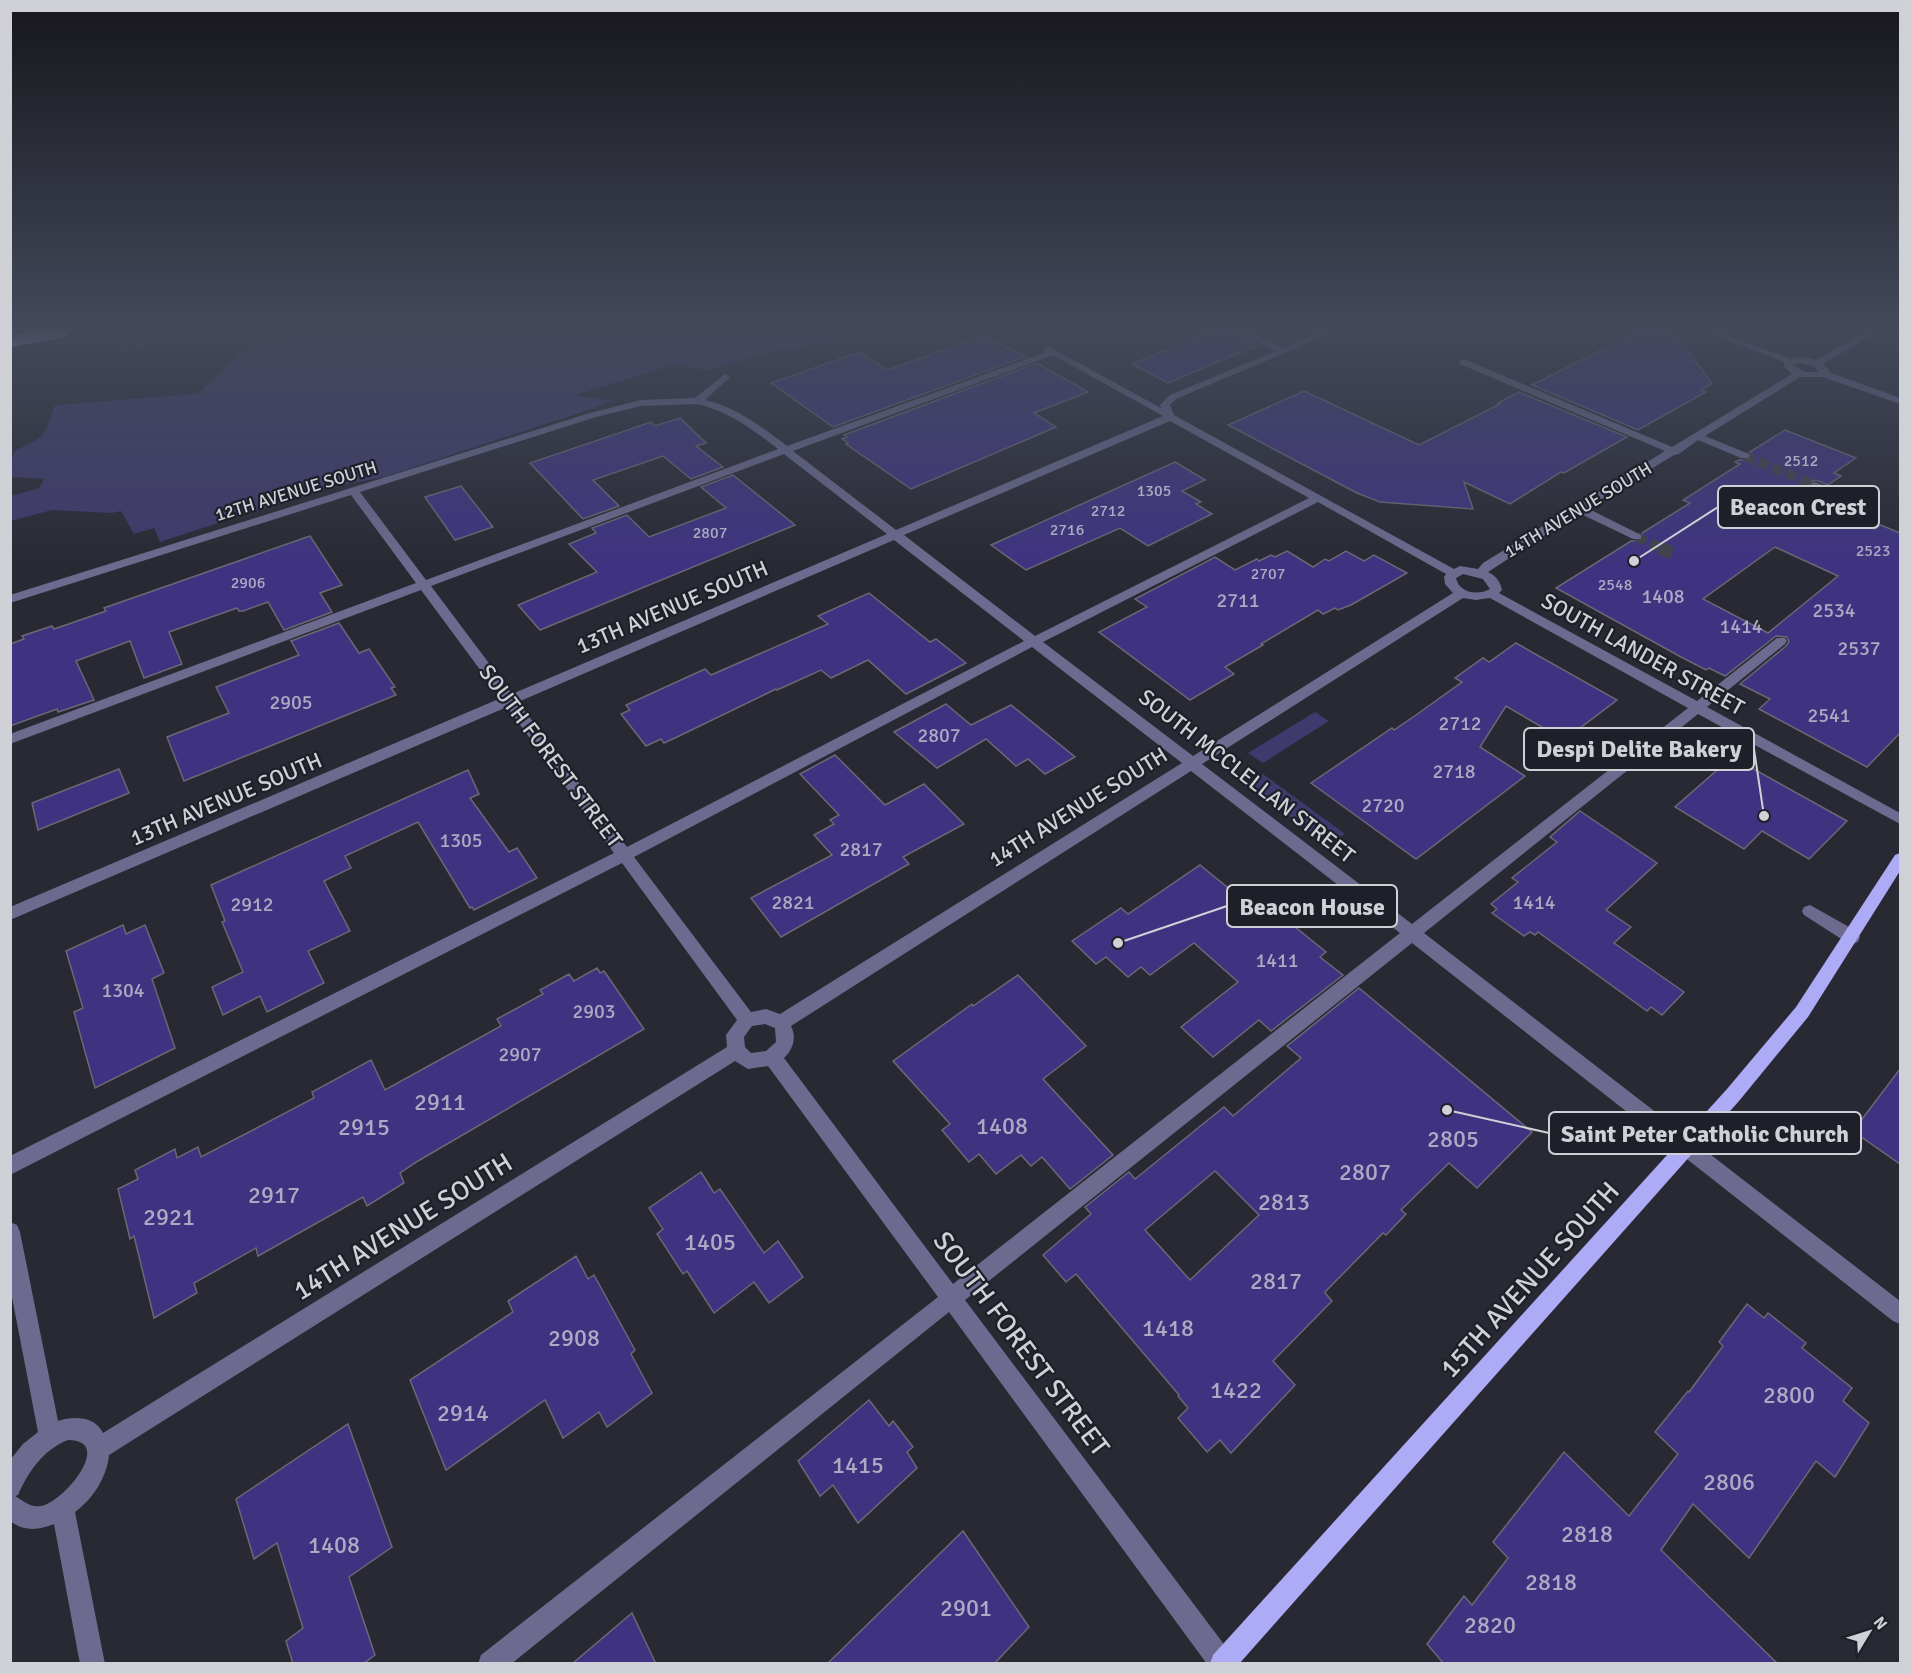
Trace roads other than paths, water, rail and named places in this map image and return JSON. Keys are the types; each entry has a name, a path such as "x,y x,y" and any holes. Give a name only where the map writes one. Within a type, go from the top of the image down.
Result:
{"main road":[{"name":"15TH AVENUE SOUTH","path":"1222,1663 1688,1147 1802,1012 1900,859"}],"street":[{"name":"12TH AVENUE SOUTH","path":"10,599 614,409"},
{"name":"SOUTH MCCLELLAN STREET","path":"726,409 732,411 785,450 1034,641 1900,1314"},
{"path":"10,739 895,409"},
{"path":"1156,409 1453,573 1468,570 1480,573 1496,585 1496,590 1492,594 1477,597 1462,593 1452,587 1449,581 1453,573"},
{"path":"1167,409 1170,417"},
{"path":"1574,409 1675,452"},
{"name":"14TH AVENUE SOUTH","path":"1480,573 1487,565 1743,409"},
{"name":"13TH AVENUE SOUTH","path":"10,914 1170,417"},
{"path":"1699,437 1745,456"},
{"path":"1815,485 1863,505"},
{"name":"SOUTH FOREST STREET","path":"354,491 747,1020"},
{"path":"10,1166 624,855 1034,641 1318,498"},
{"path":"1580,509 1637,537"},
{"name":"14TH AVENUE SOUTH","path":"781,1023 1462,593"},
{"name":"SOUTH LANDER STREET","path":"1492,594 1900,819"},
{"path":"490,1664 1781,641"},
{"path":"1810,911 1852,937"},
{"path":"766,1016 781,1023 786,1037 780,1052 773,1058 765,1061 748,1061 736,1051 735,1035 747,1020 766,1016"},
{"name":"14TH AVENUE SOUTH","path":"98,1449 736,1051"},
{"name":"SOUTH FOREST STREET","path":"773,1058 1222,1663"},
{"path":"10,1232 50,1437"},
{"path":"10,1487 20,1465 30,1452 50,1437 71,1429 83,1430 92,1436 98,1449 94,1472 85,1487 63,1508 41,1518 28,1518 16,1515 10,1506"},
{"path":"63,1508 93,1664"}],"tunnel":[{"path":"1745,456 1815,485"},
{"path":"1637,537 1663,549"},
{"path":"1660,548 1676,555"}],"place":[{"name":"Beacon Crest","path":"1634,561"},
{"name":"Despi Delite Bakery","path":"1764,816"},
{"name":"Beacon House","path":"1118,943"},
{"name":"Saint Peter Catholic Church","path":"1447,1110"}]}
